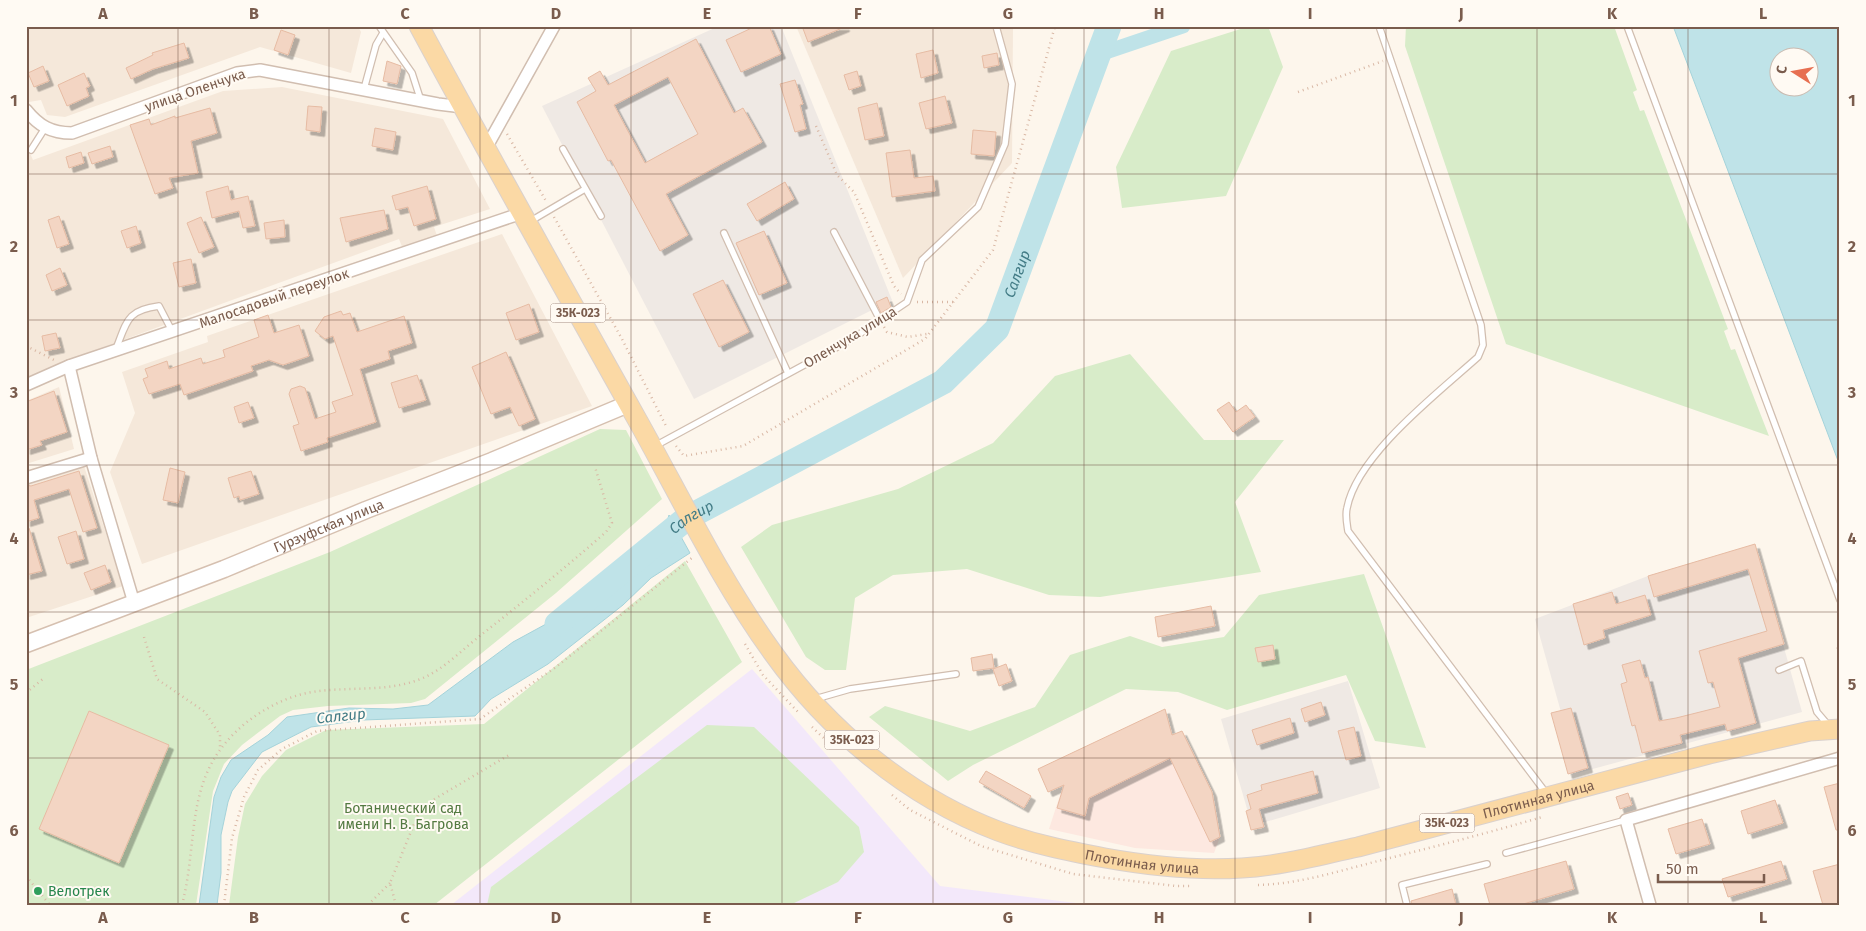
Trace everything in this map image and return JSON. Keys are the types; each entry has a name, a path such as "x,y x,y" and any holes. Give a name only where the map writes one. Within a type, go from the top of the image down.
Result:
{"main road":[{"name":"35К-023","path":"419,26 682,500 706,559 771,651 806,708"},
{"name":"Гурзуфская улица","path":"26,644 492,461 628,404"},
{"name":"Плотинная улица","path":"806,708 880,764 923,793 994,829 1058,849 1129,862 1191,869 1245,868 1300,860 1358,847 1710,754 1810,731 1837,730"}],"street":[{"path":"486,148 554,26"},
{"name":"улица Оленчука","path":"26,110 34,120 45,128 58,133 72,134 237,73 260,70 421,101 463,107"},
{"name":"Малосадовый переулок","path":"26,385 64,368 525,218"},
{"path":"64,368 134,603"},
{"path":"26,478 91,458"},
{"path":"1650,905 1626,820 1840,758"}],"lane":[{"path":"379,26 412,73 421,101"},
{"name":"Оленчука улица","path":"652,447 852,339 907,302 922,260 978,207 1005,144 1012,84 996,26"},
{"path":"1379,26 1481,325 1482,345 1478,357 1388,438 1355,484 1346,509 1348,531 1548,797"},
{"path":"1627,26 1840,600"},
{"path":"364,89 376,45 383,33"},
{"path":"31,150 45,128"},
{"path":"563,149 601,216"},
{"path":"525,218 550,209 586,189"},
{"path":"834,232 880,320"},
{"path":"724,233 788,373"},
{"path":"115,351 126,321 141,308 160,306 172,332"},
{"path":"1778,670 1801,661 1818,712 1837,730"},
{"path":"806,708 850,689 956,674"},
{"path":"1506,853 1626,820"},
{"path":"1407,905 1402,885 1487,864"}],"path":[{"path":"1298,92 1391,58"},
{"path":"500,122 622,339 671,437"},
{"path":"816,126 837,175 854,192 894,286 907,302 953,302"},
{"path":"880,320 887,332 894,334 908,337 929,334"},
{"path":"26,346 52,358 64,368"},
{"path":"182,905 194,816 202,782 220,749 239,729 255,716 285,700 310,692 352,688 390,688 408,684 425,677 459,652 554,578 606,532 612,523 595,467"},
{"path":"224,905 232,838 244,797 258,770 282,749 317,731 480,718 556,667 694,556 706,559"},
{"path":"144,637 158,679 205,712 220,735 220,749"},
{"path":"743,641 763,675 806,708"},
{"path":"1840,644 1837,646 1840,654"},
{"path":"26,693 44,678"},
{"path":"809,723 829,743"},
{"path":"368,905 390,882 421,807 509,755"},
{"path":"888,792 910,810 981,846 1073,874 1176,886 1195,886"},
{"path":"1253,885 1282,884 1351,868 1488,833 1542,817"},
{"path":"26,876 50,905"},
{"path":"390,882 396,905"}],"shaded area":[{"path":"26,26 358,26 361,32 351,73 260,47 65,117 47,115 41,100 29,102 26,97"},
{"path":"719,26 781,26 892,300 694,399 542,106"},
{"path":"796,26 1013,26 1012,163 903,278"},
{"path":"282,87 443,119 490,209 434,227 437,236 403,249 399,239 63,362 26,379 26,144 33,160 223,91"},
{"path":"502,234 592,406 142,564 110,472 135,413 122,372 208,342 207,336"},
{"path":"59,387 74,449 26,464 26,401"},
{"path":"83,463 123,586 26,618 26,482"},
{"path":"1755,544 1802,712 1578,773 1535,619 1648,576"},
{"path":"752,669 940,886 1092,905 451,905"},
{"path":"1348,681 1380,788 1252,826 1221,719"},
{"path":"1182,731 1212,792 1220,837 1214,853 1135,848 1049,829 1063,786"}],"green space":[{"path":"1250,26 1268,26 1283,67 1226,196 1122,208 1116,167 1171,51"},
{"path":"1406,26 1614,26 1637,90 1633,92 1640,111 1644,110 1728,329 1724,331 1731,350 1735,349 1769,436 1506,344 1405,46"},
{"path":"1130,354 1204,440 1284,440 1235,502 1261,572 1100,597 1049,595 967,569 893,575 855,598 846,670 825,670 806,657 741,547 772,525 898,489 993,443 1055,376"},
{"path":"600,429 626,430 662,499 556,593 425,699 411,703 328,706 293,710 280,716 242,745 224,764 213,791 196,905 26,905 26,670 330,552"},
{"name":"Ботанический сад имени Н. В. Багрова","path":"685,561 742,662 434,905 229,905 238,837 245,804 262,776 286,750 326,730 484,724"},
{"path":"1364,574 1426,748 1375,741 1346,675 1227,710 1178,692 1126,689 973,765 948,781 869,717 885,706 970,731 1035,707 1070,655 1130,636 1162,647 1224,637 1259,595"},
{"path":"707,725 754,727 859,827 864,852 838,882 790,905 487,905 491,887"}],"water":[{"path":"1673,26 1840,26 1840,466"},
{"path":"669,515 690,553 651,578 623,605 548,664 491,699 475,716 363,720 311,727 262,752 232,791 228,802 221,835 221,873 217,905 199,905 214,797 221,777 231,760 268,735 287,717 349,708 393,709 428,705 513,642 625,581 661,542"}],"building":[{"path":"756,26 769,26 781,54 741,72 726,40"},
{"path":"802,26 845,26 845,27 808,42"},
{"path":"281,30 295,35 288,55 274,50"},
{"path":"696,39 734,113 743,108 762,142 666,194 688,235 660,251 611,160 608,161 577,102 596,91 588,78 600,71 608,85","holes":["668,77 698,134 645,163 614,105"]},
{"path":"184,43 189,58 153,69 131,79 126,68 153,55 152,53"},
{"path":"933,50 938,73 921,78 916,54"},
{"path":"997,53 999,65 984,68 982,56"},
{"path":"387,61 401,66 397,84 383,81"},
{"path":"43,66 49,81 34,87 28,73"},
{"path":"857,71 861,86 849,90 844,75"},
{"path":"84,73 90,86 86,88 89,96 67,106 58,85"},
{"path":"795,80 803,104 800,105 806,129 795,132 780,84"},
{"path":"945,96 952,123 926,129 919,103"},
{"path":"877,103 884,136 865,140 858,108"},
{"path":"308,106 322,107 320,132 306,130"},
{"path":"210,108 217,133 191,141 198,173 169,178 173,188 155,194 130,125 149,119 151,125 175,116 175,118"},
{"path":"375,128 396,132 393,150 372,146"},
{"path":"973,130 996,132 994,156 971,154"},
{"path":"110,146 113,157 92,164 88,153"},
{"path":"910,150 914,178 933,176 935,191 892,197 886,153"},
{"path":"81,152 84,163 69,168 66,157"},
{"path":"785,182 794,199 757,221 747,204"},
{"path":"228,186 231,200 248,196 255,226 243,228 239,211 212,218 206,192"},
{"path":"427,186 436,219 414,226 408,207 396,210 392,196"},
{"path":"384,210 388,229 346,242 340,218"},
{"path":"59,216 69,244 57,248 48,220"},
{"path":"201,217 214,247 199,253 187,223"},
{"path":"284,220 285,237 266,239 264,223"},
{"path":"136,226 141,243 127,248 121,231"},
{"path":"764,231 787,283 759,295 736,243"},
{"path":"191,259 196,283 179,287 173,263"},
{"path":"60,268 67,285 52,291 46,275"},
{"path":"723,280 749,332 719,347 693,294"},
{"path":"887,297 891,307 881,313 876,302"},
{"path":"529,304 539,332 516,340 506,313"},
{"path":"341,311 343,315 350,313 357,332 404,316 412,343 388,351 390,359 360,369 376,422 327,438 328,442 301,451 293,426 299,424 289,394 291,389 300,386 305,388 315,419 336,412 332,402 353,395 333,336 325,339 315,331 324,317"},
{"path":"268,315 274,333 299,325 309,356 283,365 269,360 251,366 253,371 184,395 180,384 149,394 143,379 148,377 145,369 167,361 169,369 201,358 203,364 225,357 223,350 259,337 254,320"},
{"path":"56,333 60,348 45,351 42,336"},
{"path":"506,352 535,419 519,426 510,407 491,414 472,367"},
{"path":"417,375 426,400 399,408 391,383"},
{"path":"54,391 67,432 40,441 42,445 26,450 26,402"},
{"path":"248,402 254,418 239,423 234,407"},
{"path":"1229,402 1236,412 1246,405 1255,417 1233,432 1217,410"},
{"path":"170,468 185,472 178,503 163,500"},
{"path":"79,471 97,528 83,532 69,489 34,500 39,518 26,522 26,485 31,486"},
{"path":"251,471 259,494 240,500 239,496 234,498 228,478"},
{"path":"29,528 42,571 26,575 26,529"},
{"path":"76,531 84,559 67,564 58,537"},
{"path":"1755,544 1784,644 1738,658 1756,723 1727,731 1725,724 1680,735 1682,743 1642,753 1635,725 1632,726 1621,684 1627,682 1622,665 1640,660 1645,678 1648,677 1659,721 1676,718 1720,707 1713,682 1708,683 1699,651 1767,631 1748,569 1654,597 1648,576"},
{"path":"105,565 111,582 91,590 84,573"},
{"path":"1612,592 1616,604 1645,595 1651,615 1603,630 1605,638 1584,645 1573,604"},
{"path":"1211,606 1215,626 1158,637 1155,617"},
{"path":"1273,645 1275,659 1258,662 1255,648"},
{"path":"992,654 994,668 973,671 971,658"},
{"path":"1006,664 1012,681 999,686 993,669"},
{"path":"1321,702 1325,715 1305,722 1301,709"},
{"path":"1571,708 1588,768 1568,774 1551,713"},
{"path":"1165,709 1172,735 1182,731 1212,792 1220,837 1210,842 1170,758 1089,798 1085,816 1057,808 1064,785 1048,792 1038,769"},
{"path":"89,711 169,745 119,863 39,829"},
{"path":"1290,718 1294,733 1257,745 1252,730"},
{"path":"1354,727 1361,756 1346,760 1338,731"},
{"path":"986,771 1031,796 1024,808 979,782"},
{"path":"1313,771 1318,793 1259,809 1264,827 1251,830 1246,811 1251,809 1247,795 1262,790 1261,785"},
{"path":"1840,783 1840,830 1836,830 1824,787"},
{"path":"1628,793 1632,805 1620,809 1616,797"},
{"path":"1775,800 1783,823 1748,834 1741,811"},
{"path":"1702,819 1710,844 1676,854 1668,829"},
{"path":"1566,861 1574,889 1520,905 1490,905 1484,884"},
{"path":"1781,861 1787,879 1728,897 1722,879"},
{"path":"1840,864 1840,905 1823,905 1813,871"},
{"path":"1452,889 1456,905 1412,905 1411,901"}],"waterway":[{"name":"Салгир","path":"557,624 687,518 943,382 997,329 1109,26"},
{"path":"1097,55 1183,26"}],"place":[{"name":"Велотрек","path":"38,891"}]}
